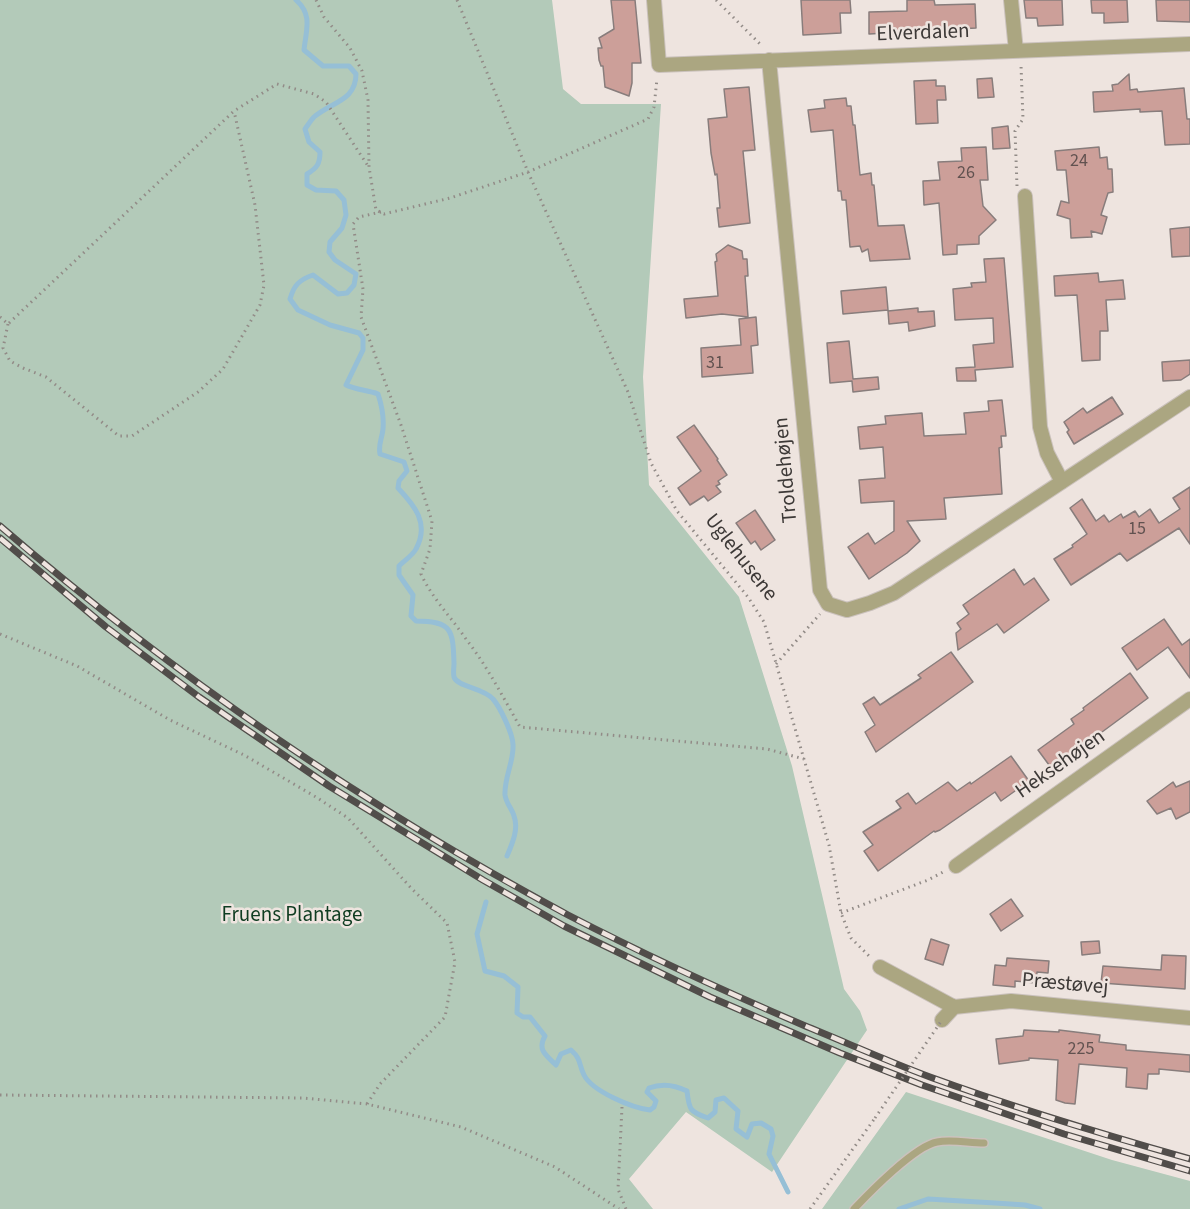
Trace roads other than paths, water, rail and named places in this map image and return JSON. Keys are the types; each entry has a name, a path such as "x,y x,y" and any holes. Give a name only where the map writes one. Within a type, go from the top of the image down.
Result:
{"street":[{"name":"Elverdalen","path":"654,0 658,65 1190,44"},
{"path":"1011,0 1016,51"},
{"name":"Troldehøjen","path":"769,60 820,590 828,604 847,610 894,593 1062,482"},
{"path":"1026,196 1041,427 1047,453 1062,482 1190,397"},
{"name":"Heksehøjen","path":"956,866 1190,699"},
{"path":"880,967 954,1007 942,1020"},
{"name":"Præstøvej","path":"954,1007 1011,1001 1190,1018"}],"lane":[{"path":"854,1209 880,1182 926,1147 936,1142 984,1143"}],"waterway":[{"path":"296,0 307,17 304,50 323,66 349,66 356,74 355,83 347,96 314,117 305,129 309,142 320,152 317,165 307,174 307,185 316,190 336,191 344,200 346,215 342,228 330,242 329,252 335,260 356,274 354,285 347,293 338,294 313,275 298,284 290,299 298,310 330,325 359,333 363,338 363,350 346,385 378,394 383,420 380,454 404,462 407,471 399,481 398,488 410,501 421,523 420,540 416,549 399,566 399,575 413,595 411,616 416,621 437,623 448,630 453,643 454,677 460,683 489,695 502,714 511,734 513,751 505,795 516,826 507,856"},
{"path":"486,902 477,934 485,971 504,976 518,987 517,1013 523,1017 530,1017 545,1036 542,1049 556,1065 561,1054 571,1050 578,1059 584,1075 595,1087 613,1098 642,1109 650,1110 654,1107 656,1101 647,1092 649,1088 664,1085 687,1091 692,1109 697,1114 708,1118 715,1112 716,1100 724,1098 738,1111 736,1129 747,1137 752,1124 761,1123 771,1129 773,1136 769,1154 788,1192"},
{"path":"899,1209 928,1199 1025,1205 1040,1209"}],"railway":[{"path":"0,526 134,635 203,687 274,736 418,830 568,915 714,986 914,1071 1026,1110 1190,1159"},
{"path":"0,538 106,627 199,697 329,786 483,880 564,926 710,997 840,1053 922,1085 1064,1134 1190,1171"}],"park label":[{"name":"Fruens Plantage","path":"292,916"}]}
